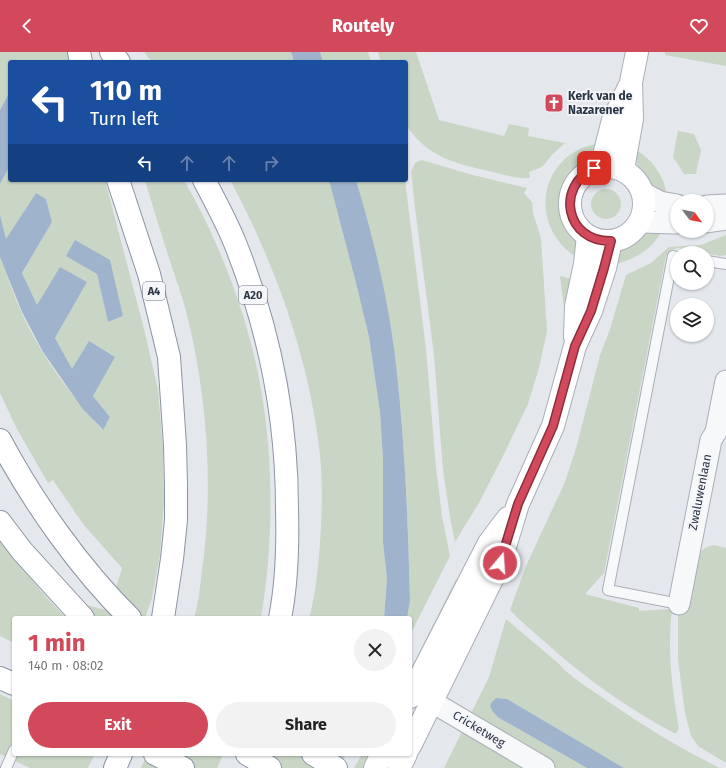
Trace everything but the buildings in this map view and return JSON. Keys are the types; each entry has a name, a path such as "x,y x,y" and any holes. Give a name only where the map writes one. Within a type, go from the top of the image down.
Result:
{"main road":[{"path":"111,52 117,60"},
{"path":"623,170 632,119 632,82 638,52"},
{"path":"601,167 613,120 632,82"},
{"path":"612,166 623,170 636,179 643,193 645,203 644,212 640,222 637,227 627,235 611,241 599,240 588,236 574,222 570,210 570,197 575,185 583,175 594,168 612,166"},
{"name":"A4","path":"119,182 149,274 169,357 175,445 176,520 163,616"},
{"name":"A20","path":"205,182 235,242 248,280 269,349 282,417 286,458 287,541 280,616"},
{"path":"575,346 576,306 585,264 588,236"},
{"path":"412,734 418,696 441,658 489,543 518,504 553,426 575,346 591,311 611,241"},
{"path":"0,440 11,461 78,559 113,601 128,616"},
{"path":"0,522 22,551 81,616"},
{"path":"0,678 12,683"},
{"path":"115,768 120,756"},
{"path":"160,756 183,768"},
{"path":"237,768 242,756"},
{"path":"250,756 270,768"},
{"path":"316,756 336,768"},
{"path":"376,768 381,756"},
{"path":"399,768 405,756"}],"street":[{"path":"643,193 660,202 670,203"},
{"path":"714,206 726,205"},
{"path":"714,221 726,218"},
{"path":"640,222 670,223"},
{"name":"Zwaluwenlaan","path":"679,604 711,440 716,432 726,381"},
{"name":"Cricketweg","path":"418,696 544,768"}],"lane":[{"path":"714,262 726,264"},
{"path":"670,271 608,590 679,604"},
{"path":"6,768 12,754"}],"green space":[{"path":"0,52 76,52 78,60 8,60 8,95 0,110"},
{"path":"144,52 291,52 293,60 150,60"},
{"path":"320,52 368,52 370,60 322,60"},
{"path":"378,52 416,52 439,120 504,136 509,124 529,128 528,136 565,143 542,167 529,172 530,178 521,178 467,166 444,158 424,145 408,127 408,60 380,60"},
{"path":"665,52 726,52 726,66 665,55"},
{"path":"678,131 694,134 701,150 696,174 684,174 673,157"},
{"path":"601,143 594,158 576,170 568,180 563,191 561,205 562,211 565,222 577,243 576,257 560,243 550,226 546,209 547,191 553,174 564,160 580,149"},
{"path":"636,150 648,159 657,169 666,188 667,195 651,186 644,180 637,163"},
{"path":"422,160 469,174 527,188 524,193 532,202 533,213 541,238 547,331 539,368 528,404 503,456 480,501 455,542 443,470 434,355 411,171 415,163"},
{"path":"8,170 8,182 106,182 144,329 158,390 163,449 164,502 160,554 152,598 146,616 75,616 64,599 109,611 122,568 83,524 53,480 48,483 17,429 0,393 0,257 18,305 37,343 57,374 102,430 110,417 72,370 55,338 87,282 37,306 22,273 52,222 46,199 36,193 6,240 0,215 0,184","holes":["97,274 123,316 108,322"]},
{"path":"146,182 185,182 222,257 250,339 262,395 269,450 270,535 261,616 194,616 200,588 208,506 208,473 203,407 199,374 186,311"},
{"path":"231,182 330,182 369,337 380,412 383,460 383,543 387,579 384,616 309,616 316,581 322,510 321,466 315,420 308,384 288,313 262,245"},
{"path":"357,182 405,182 426,349 436,467 442,516 450,556 412,631 412,616 407,616 410,601 406,482 396,364 380,271"},
{"path":"606,189 617,193 621,204 617,215 606,219 595,215 591,204 595,193"},
{"path":"654,230 661,232 657,239 647,249 641,254 613,265 616,255 622,248 635,239"},
{"path":"726,235 726,255 714,255 714,246 685,246 701,245"},
{"path":"669,247 670,251 666,256 604,573 585,594 639,608 639,611 672,609 670,655 674,699 679,729 676,733 623,703 591,680 561,656 510,610 526,566 565,482 577,445 600,355 610,329 626,275 651,263"},
{"path":"560,276 571,279 566,322"},
{"path":"0,537 31,579 64,616 12,616 12,642 0,636"},
{"path":"714,545 726,548 726,763 698,746 691,736 685,713 678,660 678,611 688,611 697,557 704,549"},
{"path":"456,579 461,582 412,680 412,667"},
{"path":"506,619 582,684 663,737 720,768 624,768 507,699 496,698 499,718 587,768 444,768 489,677"},
{"path":"0,694 12,700 12,756 94,756 88,768 30,768 0,754"},
{"path":"146,756 222,756 217,768 141,768"},
{"path":"265,756 345,756 339,768 260,768"},
{"path":"361,756 375,756 370,768 354,768"}],"water":[{"path":"291,52 320,52 322,60 293,60"},
{"path":"8,95 8,170 0,184 0,110"},
{"path":"330,182 357,182 375,248 385,294 393,341 402,423 406,482 410,601 407,616 384,616 387,579 383,543 383,460 380,412 369,337"},
{"path":"36,193 46,199 52,222 22,273 37,305 60,267 87,282 55,338 72,369 89,341 115,357 93,396 110,417 103,430 82,408 43,352 22,312 0,257 0,215 6,239"},
{"path":"75,240 110,260 123,316 108,322 97,274 66,256"},
{"path":"496,698 507,699 624,768 587,768 499,718 490,706"}],"place":[{"name":"Kerk van de Nazarener","path":"554,103"}],"route":[{"path":"500,563 518,504 553,426 575,346 591,311 611,241 594,239 588,236 578,228 574,222 570,210 570,197 575,185 583,175 594,168"}]}
